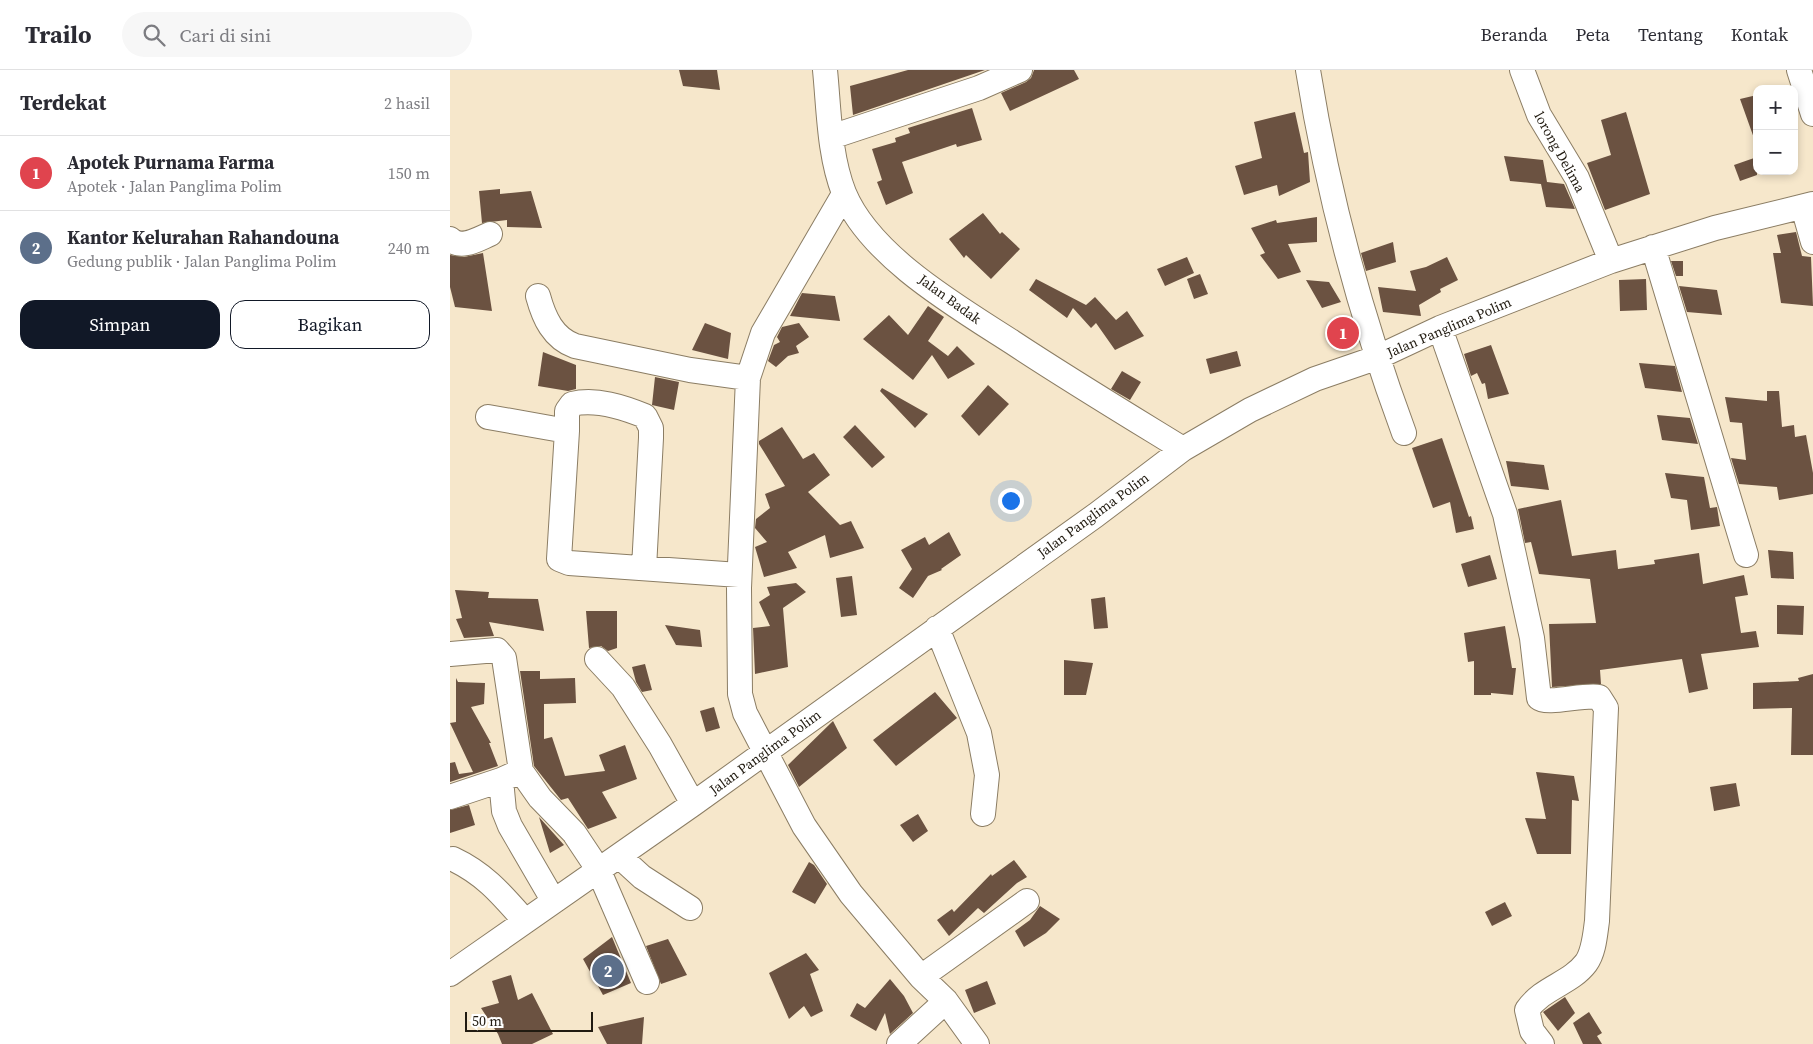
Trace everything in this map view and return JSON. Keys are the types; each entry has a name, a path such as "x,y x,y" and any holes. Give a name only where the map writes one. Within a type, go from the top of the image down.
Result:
{"street":[{"name":"Jalan Badak","path":"824,70 836,166 844,194 858,219 885,251 952,304 1183,449"},
{"path":"832,137 979,88 1020,70"},
{"path":"1308,70 1325,169 1346,254 1376,358 1404,433"},
{"name":"lorong Delima","path":"1522,70 1539,115 1578,178 1611,260"},
{"path":"1799,70 1812,110"},
{"path":"844,194 763,333 748,378 740,575 740,694 745,713 804,826 851,894 921,976 946,1001 977,1044"},
{"path":"1808,205 1813,242"},
{"name":"Jalan Panglima Polim","path":"450,974 553,900 693,804 1096,515 1183,449 1266,402 1315,379 1376,358 1440,328 1611,260 1715,228 1808,205"},
{"path":"450,239 454,243 462,244 490,234"},
{"path":"1653,247 1746,555"},
{"path":"538,296 551,328 563,342 690,370 748,378"},
{"path":"1440,328 1505,514 1532,638 1539,698 1547,701 1591,695 1599,697 1606,708 1597,921 1593,947 1585,964 1566,979 1535,998 1528,1010 1532,1031 1542,1044"},
{"path":"644,568 651,428 645,416 627,408 581,402 572,404 567,411 560,559 569,562 644,568 740,575"},
{"path":"488,418 566,431"},
{"path":"936,628 979,733 987,775 983,814"},
{"path":"450,654 497,650 502,653 511,776 504,811 510,826 553,900"},
{"path":"597,659 623,687 637,707 693,804"},
{"path":"450,797 511,776"},
{"path":"511,776 540,798 574,833 598,869 648,982"},
{"path":"619,856 642,877 690,908"},
{"path":"453,859 473,868 488,880 525,921"},
{"path":"921,976 1027,901"},
{"path":"899,1044 946,1001"}],"building":[{"path":"679,70 717,70 720,90 683,86"},
{"path":"908,70 985,70 853,115 850,86"},
{"path":"1034,70 1074,70 1079,79 1010,111 1001,93 1026,82 1031,78"},
{"path":"1753,96 1753,135 1740,99"},
{"path":"972,108 982,140 957,147 956,144 902,162 913,193 886,205 877,182 882,180 872,149 896,142 895,138 910,133 908,128"},
{"path":"1295,112 1304,153 1308,152 1310,182 1279,196 1277,185 1244,195 1235,166 1262,158 1254,122"},
{"path":"1626,112 1650,194 1605,210 1587,163 1611,155 1601,120"},
{"path":"1504,156 1543,160 1547,182 1564,184 1575,209 1546,207 1541,184 1510,181"},
{"path":"1753,158 1753,175 1757,175 1740,181 1734,165"},
{"path":"500,189 500,194 531,191 542,228 507,227 507,220 482,223 479,191"},
{"path":"983,213 1000,234 1002,232 1020,249 991,279 966,255 964,258 949,239"},
{"path":"1317,217 1317,242 1288,244 1301,272 1278,279 1260,255 1265,253 1251,228 1276,220 1277,223"},
{"path":"1796,232 1802,256 1811,257 1813,306 1781,303 1773,253 1781,253 1777,235"},
{"path":"1393,242 1396,262 1366,271 1361,253"},
{"path":"483,253 492,311 455,307 450,287 450,255 464,257"},
{"path":"1187,257 1194,273 1165,286 1157,269"},
{"path":"1447,257 1458,280 1440,289 1441,292 1419,305 1421,316 1383,312 1378,287 1416,291 1410,271 1426,267"},
{"path":"1671,261 1683,261 1683,276 1676,276"},
{"path":"1200,274 1208,294 1194,299 1187,279"},
{"path":"1036,279 1086,305 1095,297 1116,320 1127,311 1144,336 1115,350 1096,323 1091,328 1073,308 1067,318 1029,290"},
{"path":"1646,279 1647,310 1620,311 1619,280"},
{"path":"1306,280 1329,282 1341,302 1322,308"},
{"path":"1679,286 1717,290 1722,315 1687,312"},
{"path":"802,293 835,296 840,321 790,316"},
{"path":"928,306 944,317 928,341 948,356 957,346 975,364 948,379 932,355 913,380 863,339 889,315 908,335"},
{"path":"705,323 731,333 728,359 692,350"},
{"path":"799,323 809,337 796,346 799,353 788,356 776,367 768,361 774,345 780,342 777,337 782,327"},
{"path":"1491,345 1509,394 1488,399 1485,383 1482,384 1477,373 1471,376 1464,354"},
{"path":"1237,351 1241,366 1210,374 1206,359"},
{"path":"543,352 576,365 576,389 568,391 538,386"},
{"path":"1639,363 1675,366 1682,392 1645,388"},
{"path":"1122,371 1141,382 1130,400 1111,389"},
{"path":"655,377 679,382 674,410 652,405"},
{"path":"988,385 1009,404 979,436 961,416"},
{"path":"882,388 928,414 915,428 880,391"},
{"path":"1767,391 1779,391 1782,427 1794,425 1795,437 1806,435 1813,473 1813,494 1779,500 1777,487 1739,484 1731,458 1746,460 1742,423 1730,422 1725,397 1767,401"},
{"path":"1657,415 1690,418 1698,444 1662,440"},
{"path":"855,425 885,457 872,468 843,437"},
{"path":"782,427 803,459 814,453 830,475 808,492 840,525 851,521 864,548 830,558 825,535 788,552 797,568 764,577 755,547 767,542 755,528 756,519 770,508 765,494 785,486 759,444 759,441"},
{"path":"1442,438 1474,529 1456,533 1450,502 1433,508 1412,448"},
{"path":"1506,461 1544,465 1549,490 1511,486"},
{"path":"1665,473 1704,477 1710,508 1717,507 1720,526 1691,530 1687,500 1671,498"},
{"path":"1561,500 1572,556 1616,550 1618,569 1655,564 1654,560 1699,553 1703,584 1744,575 1748,595 1735,597 1741,633 1756,631 1759,647 1701,654 1708,689 1689,693 1682,659 1600,670 1601,684 1552,687 1549,624 1596,623 1590,579 1539,574 1531,542 1525,543 1518,509"},
{"path":"949,532 961,555 942,570 928,576 913,598 899,588 912,569 901,550 925,537 929,545"},
{"path":"1768,550 1793,552 1794,579 1771,578"},
{"path":"1490,555 1497,579 1468,587 1461,564"},
{"path":"852,576 857,615 841,617 836,578"},
{"path":"796,583 806,592 783,608 788,667 755,674 753,628 770,626 759,602 770,595 767,587"},
{"path":"455,590 489,592 488,598 538,599 544,631 489,622 494,636 464,638 456,619 462,618"},
{"path":"1105,597 1108,628 1094,629 1091,599"},
{"path":"1777,605 1804,606 1803,635 1777,634"},
{"path":"586,611 617,611 617,648 608,651 601,646 589,648"},
{"path":"665,625 700,630 702,647 676,645"},
{"path":"1505,626 1512,668 1516,668 1513,695 1491,693 1491,695 1474,695 1474,661 1468,662 1464,633"},
{"path":"1064,660 1093,663 1086,695 1064,695"},
{"path":"645,664 652,690 642,692 636,682 632,667"},
{"path":"520,671 540,671 540,679 575,678 576,703 544,704 544,739 552,737 565,776 605,771 599,755 625,745 637,779 602,792 617,818 588,829 568,798 561,800 534,766"},
{"path":"1813,674 1813,755 1791,755 1792,708 1753,709 1753,683 1799,681 1798,678"},
{"path":"456,678 458,682 485,683 484,704 471,707 491,743 489,743 498,766 450,782 450,763 455,762 459,774 473,772 450,723 456,722"},
{"path":"935,692 957,718 896,766 873,740"},
{"path":"714,707 720,728 706,732 700,711"},
{"path":"833,721 847,748 799,787 788,765"},
{"path":"1536,772 1574,776 1579,801 1572,800 1571,854 1537,854 1525,818 1546,819"},
{"path":"1736,783 1740,806 1714,811 1710,787"},
{"path":"469,805 475,825 450,833 450,810"},
{"path":"918,814 928,831 913,842 900,825"},
{"path":"539,817 564,845 550,853"},
{"path":"1014,860 1027,877 1017,883 984,913 978,908 949,936 937,920 952,909 954,912 991,874 992,876"},
{"path":"809,862 814,865 827,884 815,904 792,892"},
{"path":"1505,902 1512,916 1492,926 1485,912"},
{"path":"1040,906 1060,919 1046,933 1024,947 1015,931 1030,920"},
{"path":"612,937 631,983 603,995 583,959"},
{"path":"668,939 687,975 661,984 646,946"},
{"path":"806,953 819,970 810,974 823,1011 811,1017 804,1006 789,1019 769,973"},
{"path":"511,975 518,1000 532,993 553,1034 532,1044 502,1044 498,1034 481,1008 499,1003 492,981"},
{"path":"890,979 904,996 913,1013 890,1034 885,1013 876,1031 850,1016 857,1003 865,1008"},
{"path":"987,981 996,1004 974,1013 965,990"},
{"path":"1565,997 1575,1013 1558,1031 1543,1012"},
{"path":"1589,1012 1602,1033 1597,1036 1602,1044 1583,1044 1573,1023"},
{"path":"644,1017 642,1044 607,1044 598,1027"}],"place":[{"name":"Apotek Purnama Farma","path":"1343,333"},
{"name":"Kantor Kelurahan Rahandouna","path":"608,971"}]}
